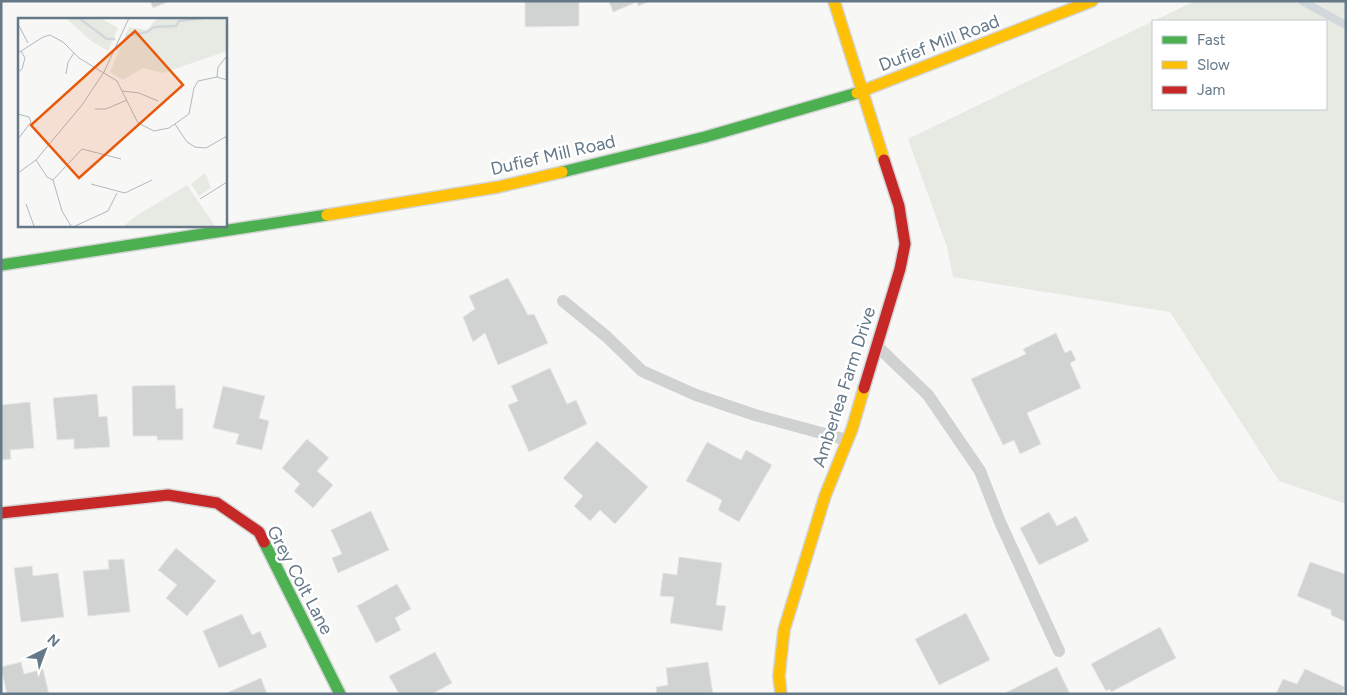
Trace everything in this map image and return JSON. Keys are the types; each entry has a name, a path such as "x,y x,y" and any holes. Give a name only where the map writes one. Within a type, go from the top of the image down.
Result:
{"street":[{"name":"Amberlea Farm Drive","path":"781,694 779,676 784,630 825,496 847,440 877,346 900,269 905,244 899,206 834,1"},
{"name":"Dufief Mill Road","path":"1,265 381,207 498,186 705,137 864,91 1092,1"},
{"name":"Grey Colt Lane","path":"1,513 168,495 217,503 259,532 340,694"}],"lane":[{"path":"563,301 607,337 642,371 696,395 755,415 847,440"},
{"path":"877,346 928,394 980,471 1000,522 1059,651"}],"shaded area":[{"path":"1195,1 1346,1 1346,504 1279,481 1170,312 953,277 947,247 908,139 1152,21 1152,110 1327,110 1327,20 1155,20"}],"building":[{"path":"150,1 170,1 153,8"},
{"path":"525,1 579,1 579,26 525,27"},
{"path":"609,1 650,1 638,6 637,2 613,12"},
{"path":"508,278 528,315 534,314 548,343 498,365 485,333 473,342 463,317 475,309 469,296"},
{"path":"1056,333 1065,353 1071,350 1076,360 1070,363 1081,388 1027,413 1041,444 1020,454 1014,440 1003,445 971,379 1026,354 1023,349"},
{"path":"550,368 567,404 576,400 587,424 529,452 508,405 518,401 511,386"},
{"path":"175,385 176,409 183,408 183,440 157,440 157,436 133,436 132,386"},
{"path":"223,386 265,396 259,418 269,421 262,450 236,444 239,434 213,428"},
{"path":"97,394 99,417 107,416 110,447 74,449 74,439 57,440 53,398"},
{"path":"30,402 34,448 10,450 11,459 1,460 1,405"},
{"path":"307,439 329,458 317,471 333,485 313,508 294,491 300,484 282,468"},
{"path":"597,441 648,487 615,524 600,510 590,521 574,506 583,496 563,478"},
{"path":"707,442 741,460 746,450 772,465 739,522 718,510 722,500 686,481"},
{"path":"371,511 389,550 338,573 332,558 342,554 331,530"},
{"path":"1049,512 1057,526 1076,516 1089,541 1039,565 1020,528"},
{"path":"176,548 216,581 187,616 166,598 177,585 158,570"},
{"path":"679,557 722,563 716,605 726,606 722,631 670,623 674,597 660,596 663,573 677,575"},
{"path":"124,559 130,612 88,616 83,571 109,569 108,560"},
{"path":"1310,562 1345,574 1346,572 1346,622 1331,615 1331,610 1297,596"},
{"path":"32,566 33,576 58,573 64,617 21,622 14,568"},
{"path":"397,584 411,609 395,618 401,630 376,643 357,606"},
{"path":"966,613 990,660 939,685 915,639"},
{"path":"242,614 252,635 260,631 267,647 219,668 203,631"},
{"path":"1160,627 1176,658 1111,692 1110,689 1106,691 1091,664"},
{"path":"435,652 452,683 432,694 399,694 389,676"},
{"path":"21,662 24,674 43,669 49,694 7,694 1,667"},
{"path":"708,662 713,694 657,694 656,687 668,685 666,668"},
{"path":"1057,667 1070,694 1003,694"},
{"path":"1305,669 1345,687 1342,694 1276,694 1283,679 1297,684"},
{"path":"261,678 267,694 224,694"}],"waterway":[{"path":"1302,1 1346,25"}],"traffic: fast":[{"path":"562,172 705,137 857,93"},
{"path":"1,265 327,215"},
{"path":"264,542 340,694"}],"traffic: slow":[{"path":"834,1 884,160"},
{"path":"857,93 1092,1"},
{"path":"327,215 498,187 562,172"},
{"path":"781,694 779,676 784,630 825,496 852,429 864,388"}],"traffic: jam":[{"path":"864,388 900,269 905,244 899,206 884,160"},
{"path":"1,513 168,495 217,503 259,532 264,542"}]}
